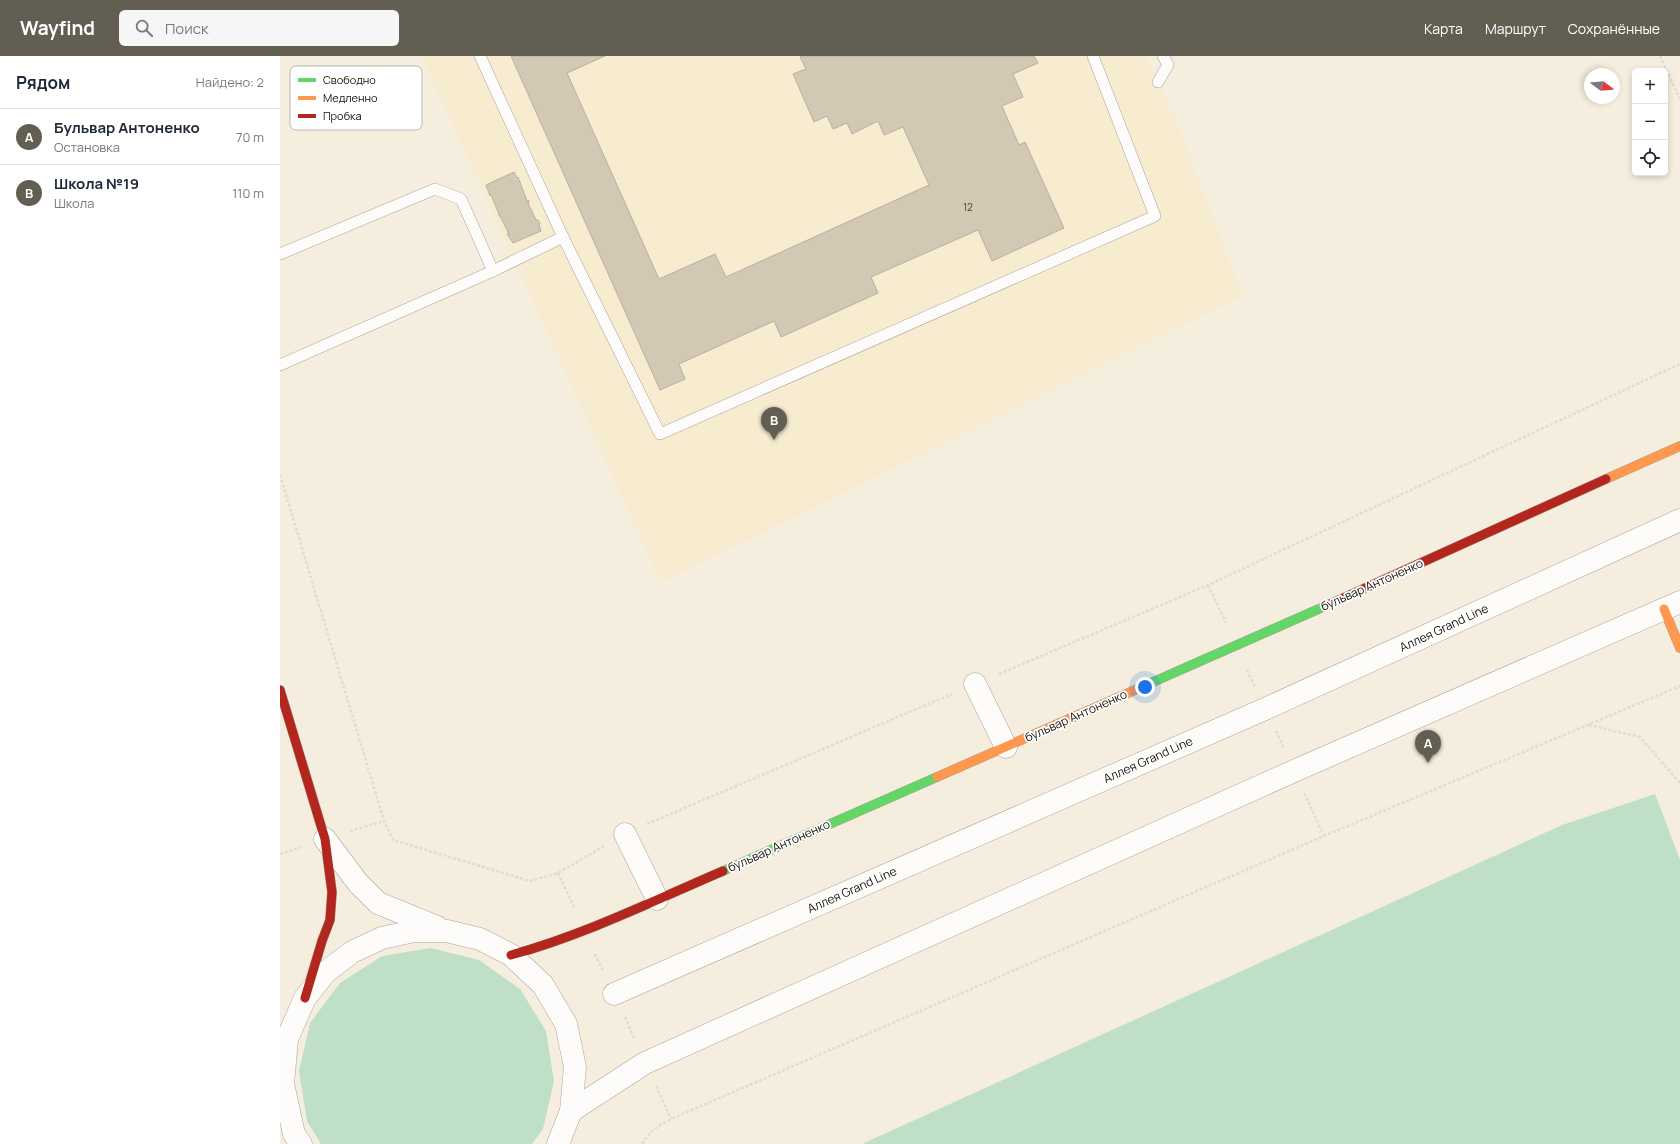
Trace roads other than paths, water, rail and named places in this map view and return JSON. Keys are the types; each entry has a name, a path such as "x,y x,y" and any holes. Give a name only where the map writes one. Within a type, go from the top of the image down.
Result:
{"street":[{"name":"бульвар Антоненко","path":"511,955 547,945 585,931 1251,640 1680,446"},
{"name":"Аллея Grand Line","path":"614,994 1265,709 1680,520"},
{"path":"571,1111 646,1063 1280,778 1672,605 1680,648"},
{"path":"975,684 1006,747"},
{"path":"280,690 325,839 332,892 330,920 322,941 305,998 287,1039 281,1085 294,1134 301,1144"},
{"path":"625,834 657,899"},
{"path":"325,839 358,882 378,903 447,931 480,939 511,955 543,985 566,1024 575,1067 571,1111 558,1144"},
{"path":"305,998 326,972 352,952 382,938 414,931 447,931"}],"lane":[{"path":"480,56 563,237 660,434 1155,216 1093,56"},
{"path":"1158,82 1168,65 1163,56"},
{"path":"280,254 435,189 461,199 493,271"},
{"path":"280,365 493,271 563,237"}],"place":[{"name":"Школа №19","path":"774,440"},
{"name":"Бульвар Антоненко","path":"1428,763"}]}
